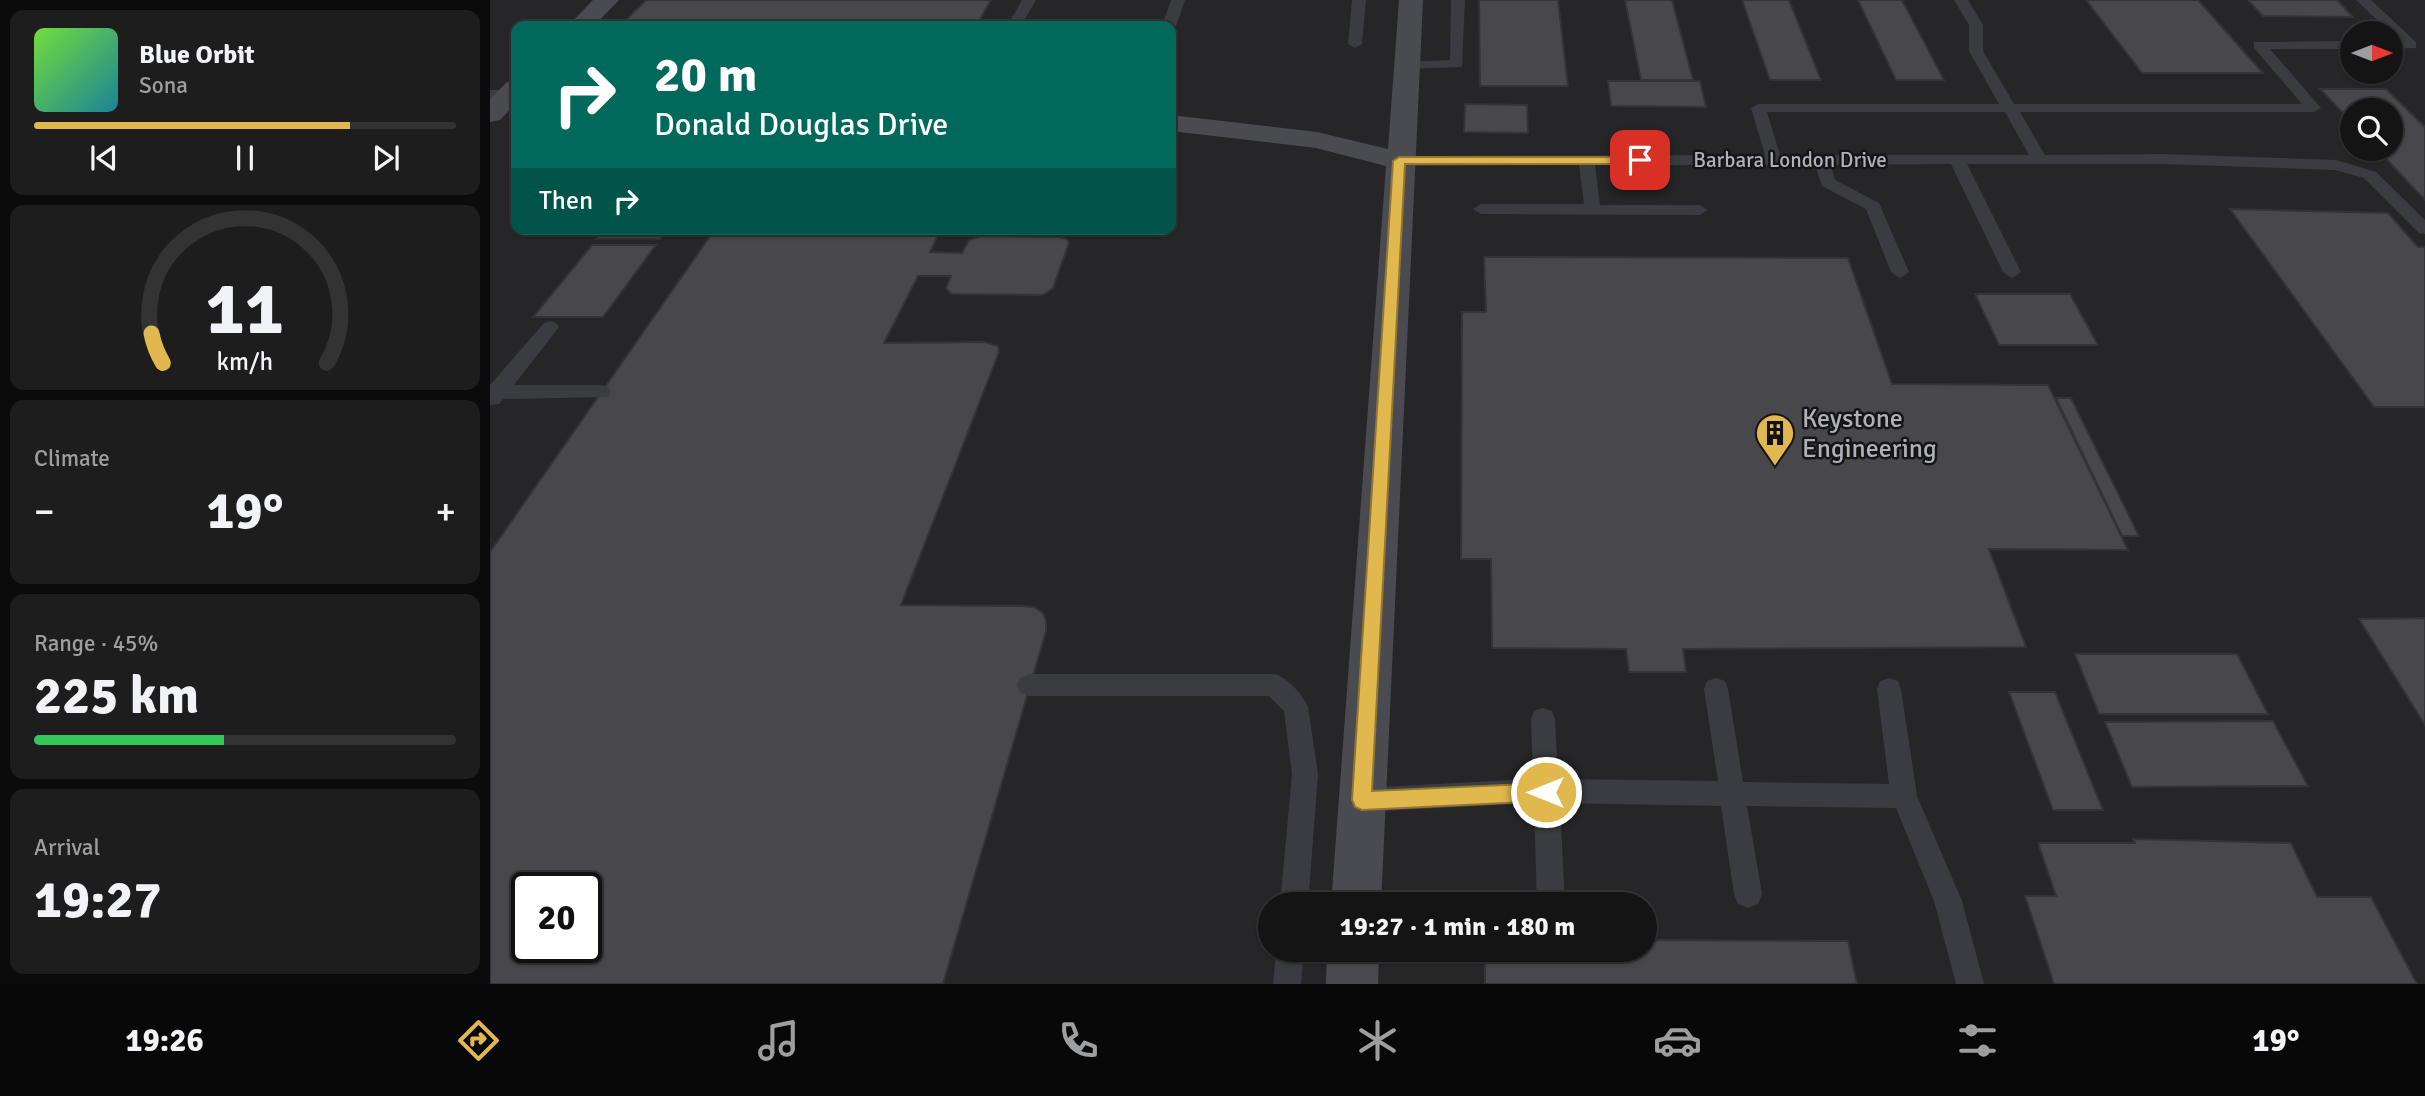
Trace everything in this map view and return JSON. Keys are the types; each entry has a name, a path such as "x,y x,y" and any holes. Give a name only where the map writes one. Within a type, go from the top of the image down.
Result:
{"street":[{"path":"585,21 607,0"},
{"path":"1357,892 1399,161 1411,0"},
{"path":"490,114 506,92"},
{"path":"490,120 511,120"},
{"name":"Barbara London Drive","path":"1176,124 1317,140 1399,161"},
{"path":"1352,984 1353,962"}],"lane":[{"path":"1017,21 1029,0"},
{"path":"1171,21 1178,0"},
{"path":"1355,44 1359,0"},
{"path":"1407,66 1457,64 1458,0"},
{"path":"1961,0 1976,25 1976,51 2040,160"},
{"path":"2363,0 2385,21"},
{"path":"2403,38 2411,46 2403,46"},
{"path":"1774,160 1758,108 2314,108 2259,46 2340,46"},
{"name":"Barbara London Drive","path":"1399,161 2162,159 2336,165 2370,175 2425,229"},
{"path":"1822,160 1828,183 1873,206 1900,272"},
{"path":"1956,160 2012,272"},
{"path":"1586,161 1593,210"},
{"path":"1481,209 1700,210"},
{"path":"493,395 550,327"},
{"path":"493,395 601,392"},
{"path":"1030,685 1275,685 1296,707 1305,774 1295,892"},
{"path":"1716,689 1748,894"},
{"path":"1889,690 1904,796 1948,901 1970,984"},
{"path":"1543,719 1550,892"},
{"path":"1362,800 1546,792 1904,796"},
{"path":"1287,984 1289,962"}],"shaded area":[{"path":"490,0 2425,0 2425,984 490,984"}],"building":[{"path":"646,0 991,0 979,21 625,21"},
{"path":"1479,0 1558,0 1568,86 1480,86"},
{"path":"1625,0 1672,0 1693,80 1641,80"},
{"path":"1742,0 1789,0 1821,80 1770,80"},
{"path":"1858,0 1902,0 1944,80 1896,80"},
{"path":"2086,0 2198,0 2263,73 2142,73"},
{"path":"2248,0 2337,0 2353,17 2263,16"},
{"path":"1608,81 1700,81 1706,107 1611,106"},
{"path":"2320,89 2386,89 2395,98 2340,98 2340,110"},
{"path":"1465,104 1527,105 1528,133 1464,132"},
{"path":"2403,106 2425,127 2425,200 2388,161 2403,161"},
{"path":"2230,209 2388,213 2418,247 2425,247 2425,407 2374,407"},
{"path":"599,235 663,235 660,239 596,239"},
{"path":"711,235 938,235 930,252 962,253 969,240 981,236 1059,237 1067,239 1069,243 1053,288 1043,295 951,294 946,288 951,276 918,276 884,343 984,342 998,346 999,352 901,605 1034,607 1043,613 1046,621 1046,631 943,984 490,984 490,552"},
{"path":"592,245 656,245 603,317 533,317"},
{"name":"Keystone Engineering","path":"1484,257 1848,258 1892,384 2048,385 2128,550 1989,549 2026,647 1683,649 1686,672 1629,672 1626,649 1492,648 1491,559 1461,559 1462,312 1486,312"},
{"path":"1975,294 2070,294 2098,345 1999,345"},
{"path":"2056,398 2071,398 2139,536 2122,536"},
{"path":"2425,618 2425,725 2359,619"},
{"path":"2075,654 2237,654 2268,714 2099,714"},
{"path":"2009,692 2055,692 2103,810 2053,810"},
{"path":"2273,721 2308,786 2132,787 2105,722"},
{"path":"2133,839 2291,843 2317,897 2371,897 2417,984 2054,984 2025,896 2056,896 2038,843 2135,843"},
{"path":"1657,940 1848,941 1857,984 1485,984 1485,962 1657,962"}],"place":[{"name":"Keystone Engineering","path":"1775,467"}],"route":[{"path":"1546,792 1362,800 1399,161 1640,160"}]}
